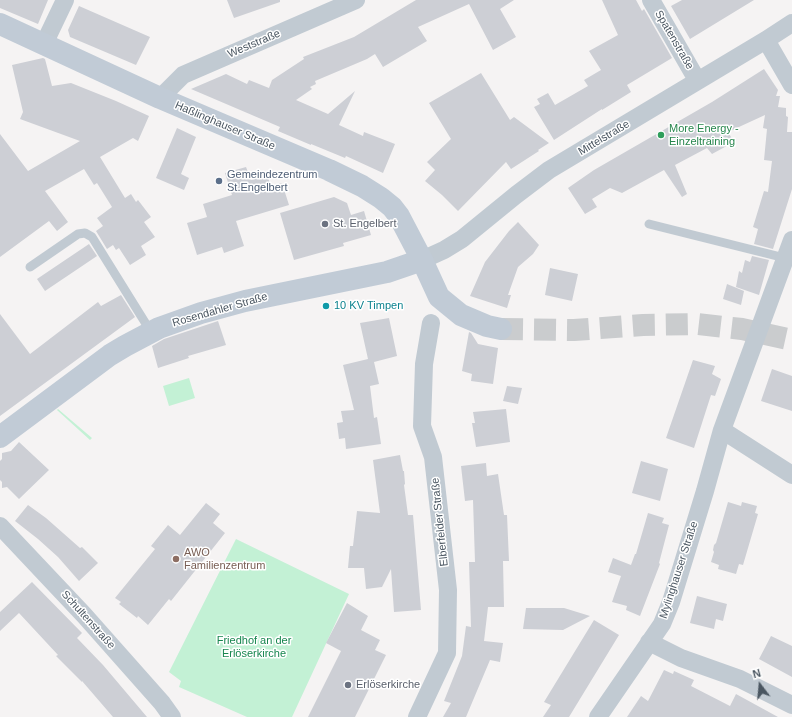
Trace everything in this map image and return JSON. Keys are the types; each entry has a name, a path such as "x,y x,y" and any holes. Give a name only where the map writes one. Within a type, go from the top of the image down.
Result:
{"main road":[{"name":"Haßlinghauser Straße","path":"0,24 160,98 329,170 362,186 392,207 408,233 439,297 461,315 476,322 501,329"},
{"name":"Rosendahler Straße","path":"0,437 110,355 151,332 201,313 245,301 387,272 422,260"}],"street":[{"path":"44,44 65,0"},
{"name":"Weststraße","path":"160,98 184,75 356,0"},
{"name":"Spatenstraße","path":"651,0 698,80"},
{"name":"Mittelstraße","path":"422,260 444,250 462,239 516,195 550,170 792,23"},
{"path":"766,40 792,85"},
{"name":"Mylinghauser Straße","path":"598,717 662,624 705,491 722,430 792,240"},
{"name":"Elberfelder Straße","path":"417,717 447,653 448,590 434,457 422,426 424,364 431,323"},
{"path":"722,430 792,475"},
{"name":"Schultenstraße","path":"0,526 84,615 162,703 172,717"},
{"path":"649,642 681,658 740,679 792,705"}],"lane":[{"path":"649,224 785,258"},
{"path":"30,266 78,234 85,233 92,236 151,332"}],"green space":[{"path":"189,378 195,398 169,406 163,386"},
{"path":"58,409 92,438 90,440 57,410"},
{"name":"Friedhof an der Erlöserkirche","path":"236,539 349,594 292,717 247,717 179,687 181,681 169,672"}],"building":[{"path":"0,0 48,0 38,24 0,8"},
{"path":"227,0 280,0 280,2 234,18"},
{"path":"416,0 514,0 500,9 516,37 493,50 469,4 418,27 427,41 383,67 375,54 367,59 315,81 316,84 310,87 312,89 296,100 328,114 355,91 339,125 363,136 364,132 395,144 383,173 346,156 345,158 278,131 280,127 191,89 226,74 247,84 249,80 269,88 272,80 304,59 303,57 354,37"},
{"path":"602,0 636,0 642,11 644,9 672,58 627,85 631,92 554,140 534,107 540,104 537,99 548,93 555,105 588,86 584,80 601,70 589,51 618,35"},
{"path":"682,0 754,0 690,39 671,6"},
{"path":"79,6 150,37 136,65 70,37 68,30"},
{"path":"43,58 45,59 52,86 71,83 149,116 138,141 133,138 100,157 125,198 131,194 136,202 138,200 151,217 144,222 155,237 141,246 146,255 130,265 119,248 116,250 113,245 107,249 96,231 103,226 97,218 112,207 97,183 94,185 84,169 45,191 68,222 57,231 49,221 0,257 0,134 28,171 80,141 20,119 23,112 12,65"},
{"path":"764,69 778,90 776,96 780,96 778,107 786,108 786,116 788,117 787,132 792,132 792,189 773,249 754,244 758,229 753,227 764,191 768,192 772,161 764,160 767,129 763,128 765,115 728,132 734,142 712,154 707,148 675,165 687,194 682,197 664,170 622,193 610,188 592,199 597,207 585,214 568,188 594,170 712,102"},
{"path":"481,73 510,120 514,117 549,143 511,169 506,162 458,211 425,181 435,170 427,162 451,139 429,103"},
{"path":"177,128 196,137 181,174 189,178 184,190 156,178"},
{"path":"246,167 251,180 267,175 271,186 282,183 289,205 236,221 244,246 224,253 222,247 197,255 187,223 207,217 203,204 232,195 225,173"},
{"name":"St. Engelbert","path":"334,197 347,203 351,215 364,211 371,235 343,243 344,246 294,260 280,213"},
{"path":"518,222 539,245 533,254 518,267 508,295 511,295 507,308 470,296 485,262 509,231"},
{"path":"89,244 97,256 45,291 37,279"},
{"path":"752,256 769,260 759,295 736,287 739,271 742,273 745,260 750,262"},
{"path":"550,268 578,274 572,301 545,295"},
{"path":"727,284 744,291 741,305 723,299"},
{"path":"121,295 135,317 0,416 0,314 30,354 98,302 101,306"},
{"path":"389,318 397,356 374,362 379,384 370,386 374,418 377,417 381,444 346,449 345,438 339,439 337,423 343,422 341,411 354,410 343,365 368,359 360,323"},
{"path":"218,321 226,345 188,356 189,358 158,368 152,346 164,339"},
{"path":"469,332 478,344 498,348 493,384 471,381 472,374 462,371"},
{"path":"693,360 715,366 712,374 721,379 715,396 711,395 694,448 666,438"},
{"path":"772,369 792,376 792,411 761,401"},
{"path":"507,386 522,388 518,404 503,401"},
{"path":"506,409 510,442 476,447 472,423 475,423 473,412"},
{"path":"19,442 49,470 19,499 7,487 2,488 2,482 0,480 0,461 2,459 2,453 11,451"},
{"path":"400,455 404,471 404,485 408,515 413,515 421,610 394,612 391,569 382,587 366,589 364,568 348,568 350,546 353,546 357,511 380,513 373,460"},
{"path":"641,461 668,469 660,501 632,493"},
{"path":"486,463 487,476 498,474 504,515 507,515 509,561 503,561 504,607 488,607 484,641 503,643 500,662 490,660 466,717 443,717 451,703 444,701 462,656 466,626 471,627 469,562 475,562 473,500 465,501 461,466"},
{"path":"728,502 741,506 742,502 757,506 755,513 758,514 743,565 739,564 736,574 718,569 719,565 711,562 714,552 714,545 716,543"},
{"name":"AWO Familienzentrum","path":"206,503 220,514 213,523 225,533 171,601 169,599 148,625 138,616 137,618 119,604 121,602 115,598 155,549 151,546 168,525 180,535"},
{"path":"28,505 46,518 80,548 82,547 98,563 79,581 58,557 15,521"},
{"path":"648,513 664,518 662,523 669,525 660,564 640,616 626,610 627,606 612,602 621,576 608,572 613,558 631,565 636,554"},
{"path":"32,582 82,633 77,638 103,665 147,717 113,717 82,681 56,656 58,655 19,613 0,631 0,612"},
{"path":"697,596 727,604 723,621 716,619 714,629 690,623"},
{"name":"Erlöserkirche","path":"347,603 368,616 361,630 380,640 375,650 386,655 355,717 308,717 341,651 326,643"},
{"path":"526,608 564,608 590,616 563,630 523,629"},
{"path":"594,620 619,635 569,717 543,717 551,705 544,702"},
{"path":"771,636 792,646 792,677 759,659"},
{"path":"664,670 673,674 674,671 694,680 691,686 730,706 736,694 778,717 627,717 641,696 648,701"}],"tunnel":[{"path":"501,329 574,330 643,325 698,324 742,329 792,340"}],"place":[{"name":"More Energy - Einzeltraining","path":"661,135"},
{"name":"Gemeindezentrum St.Engelbert","path":"219,181"},
{"name":"St. Engelbert","path":"325,224"},
{"name":"10 KV Timpen","path":"326,306"},
{"name":"AWO Familienzentrum","path":"176,559"},
{"name":"Erlöserkirche","path":"348,685"}]}
